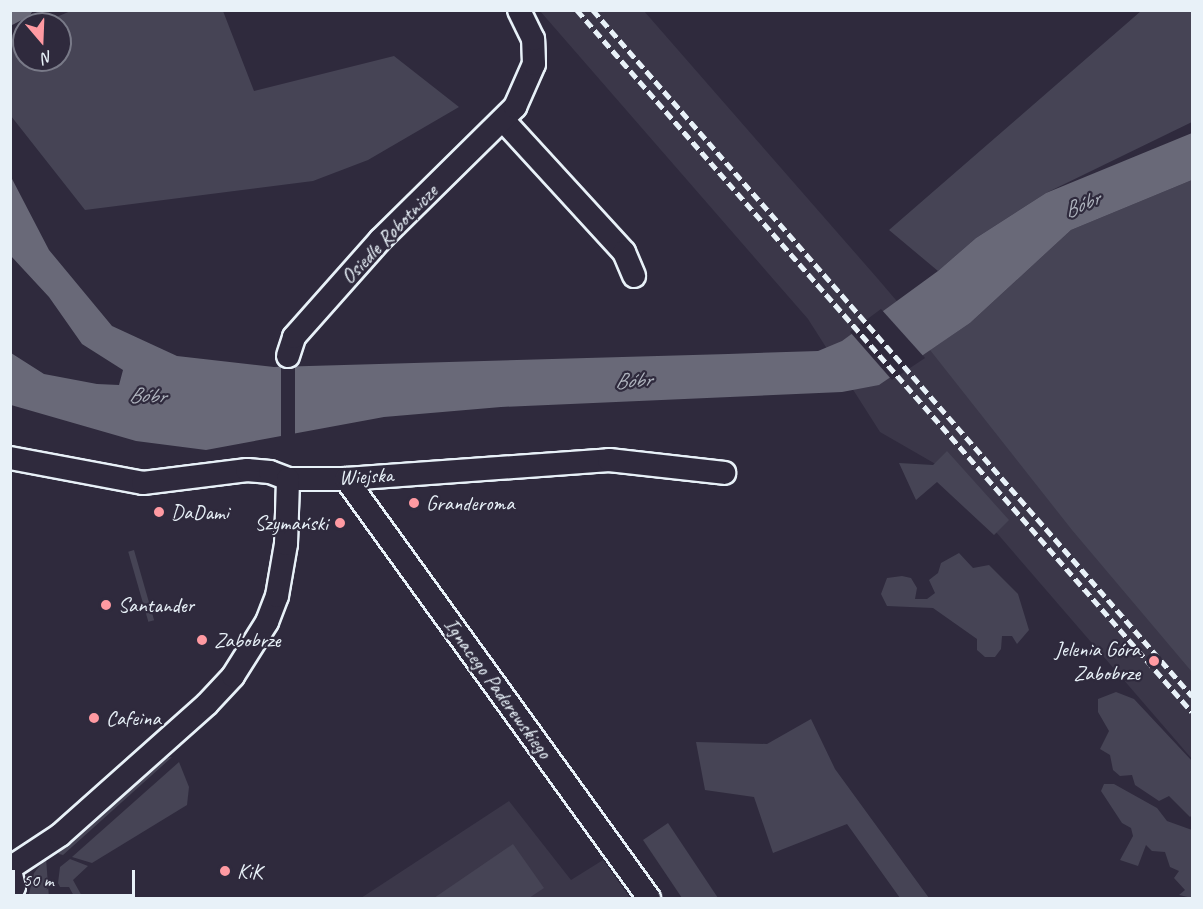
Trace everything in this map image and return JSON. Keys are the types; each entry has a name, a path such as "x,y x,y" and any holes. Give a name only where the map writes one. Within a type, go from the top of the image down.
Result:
{"street":[{"name":"Osiedle Robotnicze","path":"288,356 300,330 380,240 503,120 525,91 534,64 533,39 519,10"},
{"path":"503,120 624,252 634,276"},
{"name":"Wiejska","path":"10,458 143,483 247,470 270,472 288,479 346,479 609,460 724,473"},
{"path":"10,894 14,887 10,869 60,835 207,704 233,676 267,622 277,596 286,544 288,479"},
{"name":"Ignacego Paderewskiego","path":"346,479 649,898"}],"shaded area":[{"path":"73,10 223,11 254,91 394,56 459,107 368,160 313,181 85,210 11,116 11,35 12,72 72,72 72,12 68,12"},
{"path":"540,11 644,11 878,279 1192,647 1192,759 939,466 880,432 808,319"},
{"path":"1141,11 1192,11 1192,122 1046,193 976,238 938,271 889,230"},
{"path":"1192,180 1192,672 1072,530 930,350 970,323 1071,230"},
{"path":"947,451 1009,520 994,535 937,482 916,500 899,463 933,465"},
{"path":"134,550 154,620 148,622 128,552"},
{"path":"959,553 973,568 989,565 1018,594 1029,630 1017,644 1012,636 1002,636 1001,649 995,657 985,657 977,650 977,639 933,608 887,606 881,594 887,578 902,576 911,578 917,588 915,599 927,599 935,593 929,580 938,573 941,563"},
{"path":"1116,692 1134,699 1192,761 1192,815 1190,817 1169,796 1159,801 1135,785 1132,775 1120,776 1113,770 1110,755 1100,749 1109,731 1098,712 1098,699"},
{"path":"811,719 835,769 929,898 900,898 847,824 773,853 754,797 705,790 696,742 767,744"},
{"path":"172,757 63,855 59,854 57,849 162,759"},
{"path":"179,762 189,787 187,805 92,863 72,857"},
{"path":"1104,784 1114,784 1157,808 1167,821 1192,830 1192,898 1179,895 1185,890 1174,878 1179,871 1170,867 1165,852 1152,851 1146,845 1138,866 1120,860 1133,836 1131,828 1122,823 1101,791"},
{"path":"509,801 571,880 603,860 630,898 361,898"},
{"path":"668,823 718,898 682,898 643,840"},
{"path":"513,844 544,888 529,898 434,898"},
{"path":"46,858 49,898 28,898 34,873"},
{"path":"70,859 88,866 73,880 83,898 75,898 69,887 60,887 58,883 60,867"}],"water":[{"name":"Bóbr","path":"1192,133 1192,180 1071,230 970,323 879,385 842,392 501,407 384,417 206,450 136,441 11,405 11,353 44,374 97,384 119,385 123,370 82,344 49,297 11,256 10,175 49,250 112,326 177,356 274,367 818,351 842,341 938,271 976,238 1046,193"}],"pier":[{"path":"881,309 925,358 892,380 850,332"},
{"path":"281,363 295,363 295,438 281,438"}],"waterway":[{"path":"10,17 24,10"}],"railway":[{"path":"577,10 1192,712"},
{"path":"593,10 1192,696"}],"place":[{"name":"Granderoma","path":"414,503"},
{"name":"DaDami","path":"159,512"},
{"name":"Szymański","path":"340,523"},
{"name":"Santander","path":"106,605"},
{"name":"Zabobrze","path":"202,640"},
{"name":"Jelenia Góra Zabobrze","path":"1154,661"},
{"name":"Cafeina","path":"94,718"},
{"name":"KiK","path":"225,871"}]}
